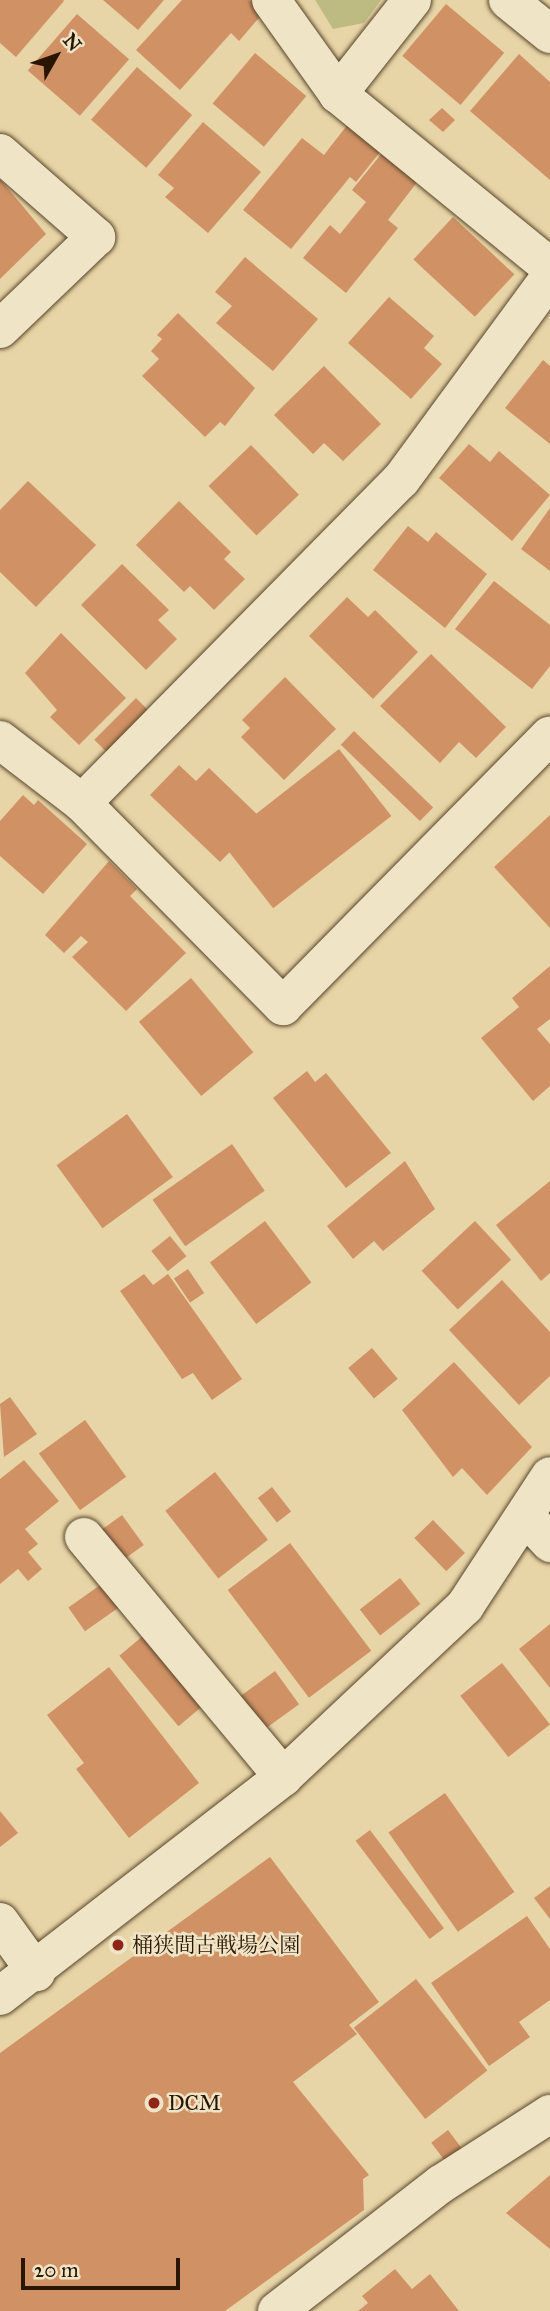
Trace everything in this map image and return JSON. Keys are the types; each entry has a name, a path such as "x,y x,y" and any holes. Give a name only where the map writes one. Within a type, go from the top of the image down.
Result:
{"street":[{"path":"271,0 338,94 550,267"},
{"path":"338,94 412,0"},
{"path":"508,0 550,34"},
{"path":"0,153 96,237 0,329"},
{"path":"82,803 401,480 550,277"},
{"path":"0,740 82,803 283,1006 547,745"},
{"path":"0,1996 36,1972 283,1777 465,1606 539,1531 550,1476"},
{"path":"84,1537 283,1777"},
{"path":"0,1922 36,1972"},
{"path":"277,2311 441,2184 550,2114"}],"shaded area":[{"path":"315,0 381,0 364,23 333,29"}],"building":[{"path":"0,0 64,1 16,57 0,43"},
{"path":"103,0 164,0 138,30"},
{"path":"182,0 249,0 264,12 239,41 231,33 180,90 136,50"},
{"path":"446,4 504,53 461,105 402,56"},
{"path":"77,14 129,59 80,116 28,71"},
{"path":"255,53 306,96 264,147 213,104"},
{"path":"519,54 550,82 550,180 470,111"},
{"path":"137,67 192,115 146,168 91,120"},
{"path":"442,108 455,120 443,132 429,120"},
{"path":"203,122 261,172 208,233 165,197 174,188 158,175"},
{"path":"348,124 381,151 356,182 350,177 291,249 243,210 302,138 324,155"},
{"path":"382,153 418,181 388,220 398,228 346,293 303,258 330,225 340,234 366,202 352,190"},
{"path":"0,179 46,234 0,279"},
{"path":"453,217 514,274 475,317 413,259"},
{"path":"245,257 318,319 273,371 216,323 232,306 215,292"},
{"path":"389,297 434,336 424,348 442,364 411,399 348,343"},
{"path":"178,313 255,388 225,426 220,422 205,437 142,376 159,359 151,351 162,339 157,335"},
{"path":"543,360 550,366 550,444 505,408"},
{"path":"324,366 381,424 343,461 324,443 313,454 274,415"},
{"path":"469,444 490,462 499,451 550,495 512,541 439,478"},
{"path":"251,445 299,495 256,536 209,486"},
{"path":"28,481 96,545 36,607 0,572 0,510"},
{"path":"179,501 231,552 224,559 245,579 214,610 190,586 184,592 136,545"},
{"path":"550,508 550,571 521,549"},
{"path":"408,526 428,542 436,532 487,574 445,628 373,570"},
{"path":"122,564 169,610 158,620 177,639 146,670 81,605"},
{"path":"494,581 550,625 550,666 532,689 455,629"},
{"path":"347,597 368,617 375,610 418,652 373,699 309,636"},
{"path":"61,633 126,698 79,745 50,717 57,710 25,673"},
{"path":"431,654 506,727 476,758 459,742 440,763 380,706"},
{"path":"285,677 336,729 284,780 241,737 250,728 242,720"},
{"path":"136,698 148,710 106,752 94,740"},
{"path":"354,731 433,807 420,821 341,745"},
{"path":"339,749 391,816 273,908 221,841"},
{"path":"179,765 196,781 209,768 262,819 220,862 150,795"},
{"path":"23,795 34,805 38,800 87,844 43,894 0,856 0,821"},
{"path":"550,815 550,928 494,867"},
{"path":"109,861 137,889 130,896 186,953 126,1011 72,957 88,942 81,936 64,953 45,935"},
{"path":"550,966 550,1019 537,1029 550,1044 550,1086 533,1101 481,1038 519,1007 512,998"},
{"path":"191,978 253,1052 201,1096 139,1022"},
{"path":"307,1071 315,1082 326,1073 391,1153 346,1188 273,1098"},
{"path":"127,1114 173,1177 102,1228 57,1165"},
{"path":"232,1144 265,1191 185,1246 153,1200"},
{"path":"405,1161 435,1209 383,1251 374,1241 353,1259 327,1226"},
{"path":"550,1181 550,1273 541,1281 496,1225"},
{"path":"265,1221 311,1282 256,1324 210,1263"},
{"path":"475,1221 511,1260 458,1310 422,1271"},
{"path":"170,1236 186,1256 168,1271 151,1251"},
{"path":"188,1269 204,1293 190,1303 174,1279"},
{"path":"144,1274 153,1285 168,1274 242,1379 212,1400 193,1373 182,1379 120,1291"},
{"path":"502,1280 550,1332 550,1376 519,1405 449,1330"},
{"path":"372,1348 398,1379 374,1399 348,1368"},
{"path":"454,1362 532,1447 487,1495 462,1468 453,1477 402,1410"},
{"path":"10,1397 37,1434 4,1457 0,1404"},
{"path":"85,1420 126,1477 80,1510 39,1454"},
{"path":"24,1460 59,1501 25,1529 38,1544 28,1552 42,1569 28,1581 18,1569 0,1584 0,1479"},
{"path":"215,1472 268,1540 218,1579 165,1511"},
{"path":"272,1487 291,1511 277,1523 258,1498"},
{"path":"122,1515 144,1545 124,1559 103,1529"},
{"path":"433,1520 465,1553 446,1571 414,1538"},
{"path":"290,1543 371,1651 309,1698 228,1590"},
{"path":"400,1578 420,1604 380,1635 360,1609"},
{"path":"106,1581 123,1605 85,1631 68,1607"},
{"path":"550,1624 550,1688 519,1649"},
{"path":"150,1630 209,1700 178,1726 119,1656"},
{"path":"502,1663 550,1724 508,1757 460,1696"},
{"path":"109,1667 199,1783 129,1838 76,1769 84,1763 47,1715"},
{"path":"275,1671 299,1704 264,1730 239,1697"},
{"path":"445,1793 514,1892 458,1932 388,1833"},
{"path":"0,1811 18,1833 0,1847"},
{"path":"370,1830 444,1928 430,1939 356,1841"},
{"name":"DCM","path":"270,1857 379,2002 349,2025 357,2034 293,2082 369,2175 363,2179 364,2210 225,2311 0,2311 0,2053"},
{"path":"550,1886 550,1919 534,1898"},
{"path":"527,1916 550,1949 550,2000 519,2022 530,2037 489,2066 431,1983"},
{"path":"416,1979 487,2070 425,2119 354,2028"},
{"path":"448,2130 463,2150 446,2163 431,2143"},
{"path":"550,2175 550,2249 506,2213"},
{"path":"395,2269 412,2289 430,2274 459,2311 358,2311 368,2303 362,2296"}],"place":[{"name":"桶狭間古戦場公園","path":"118,1945"},
{"name":"DCM","path":"154,2103"}]}
